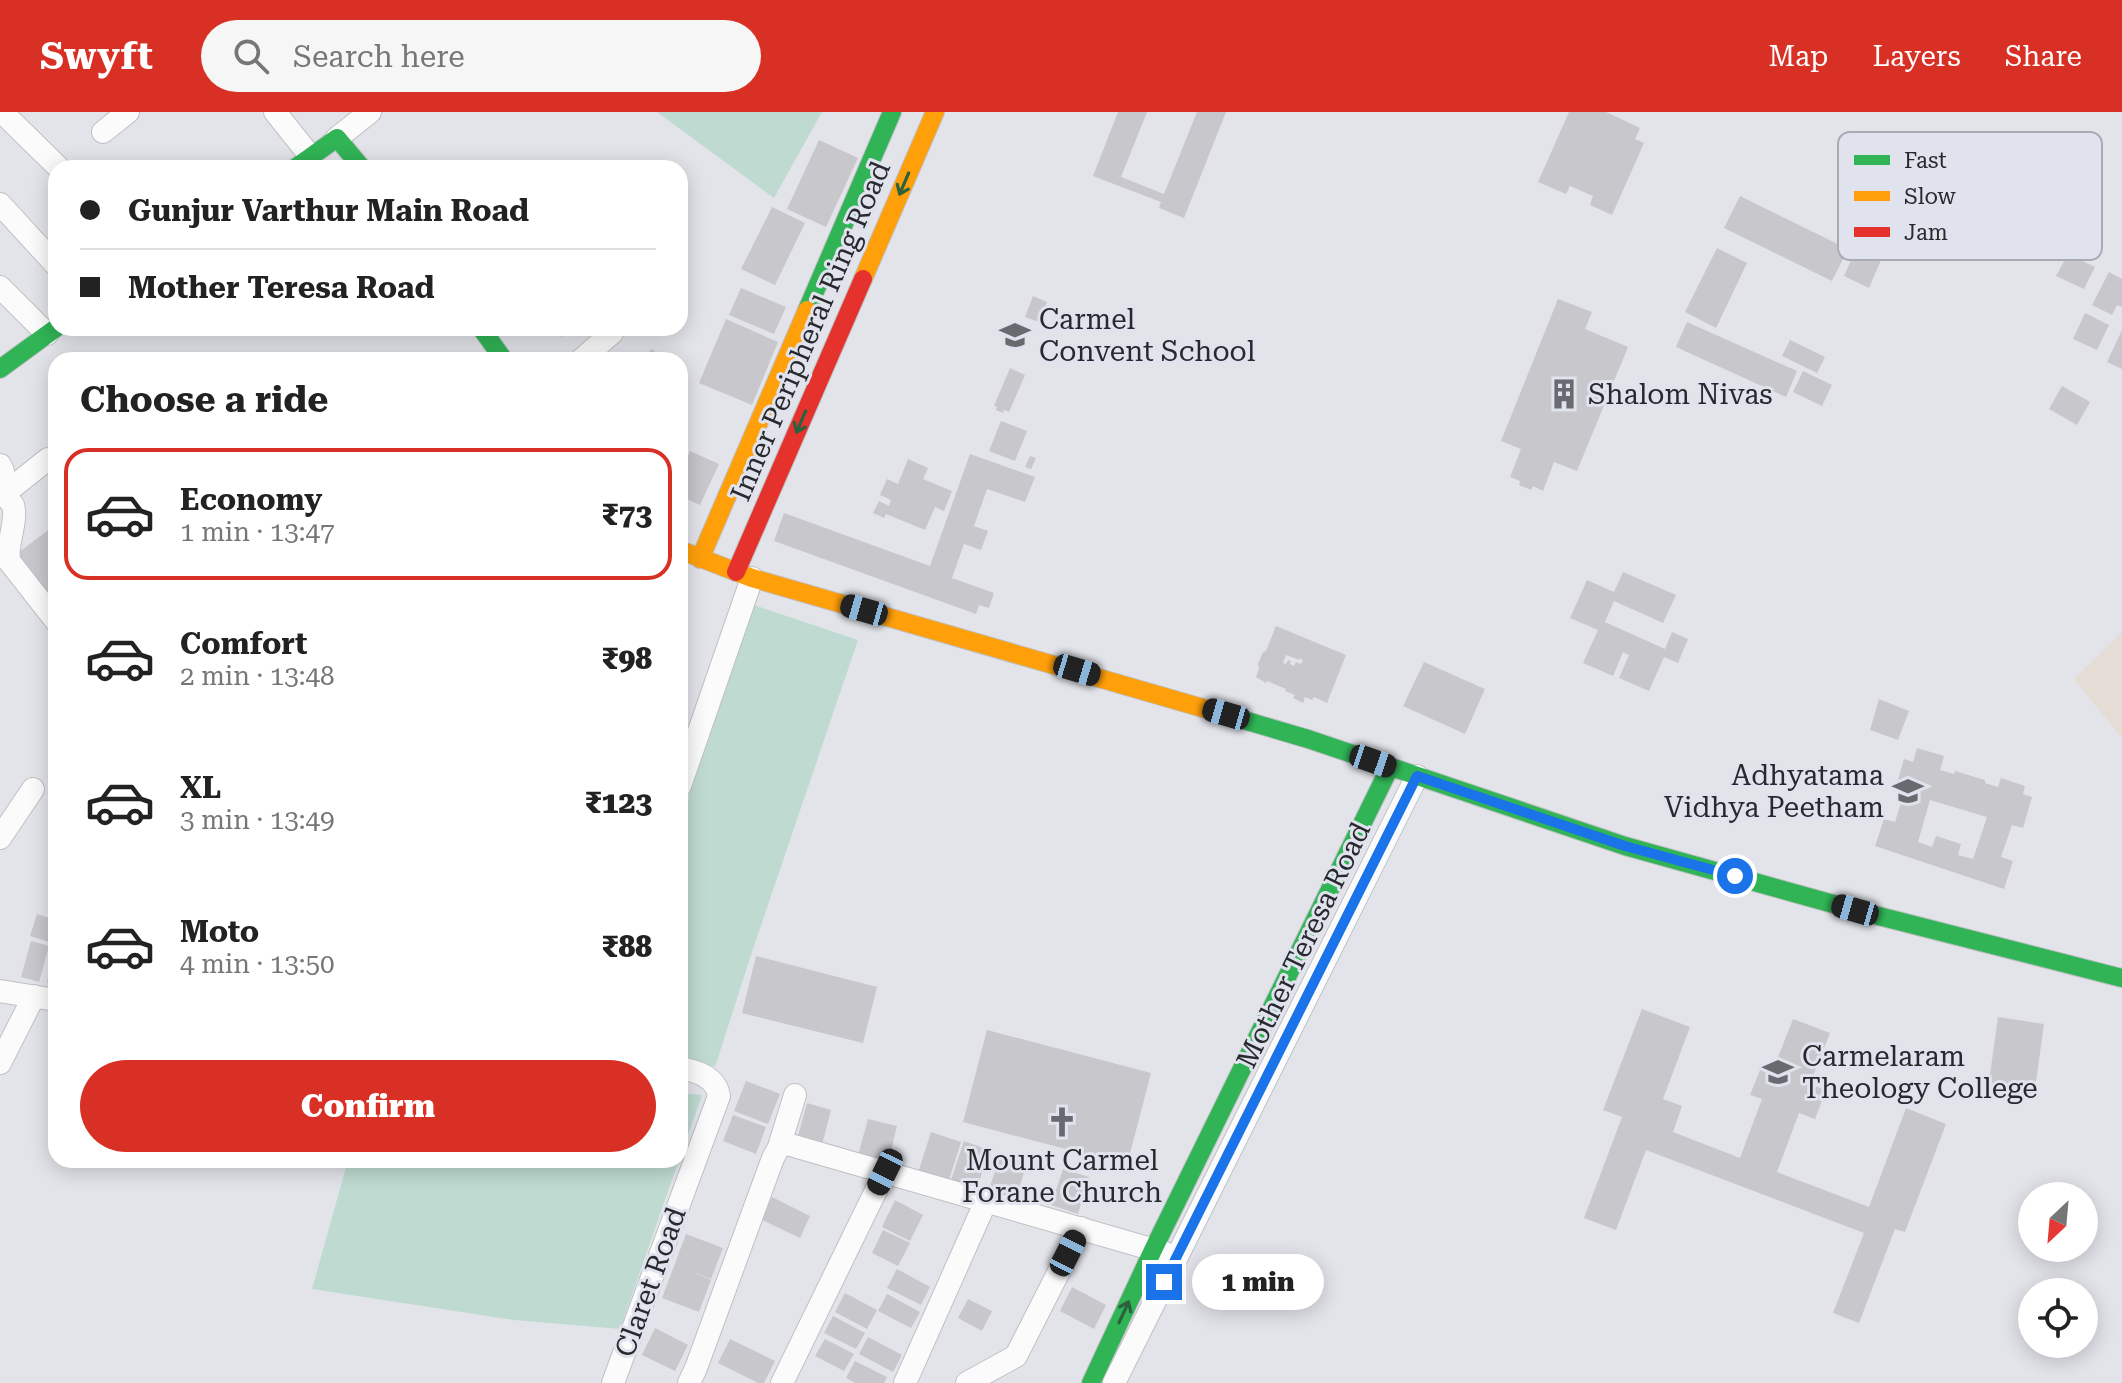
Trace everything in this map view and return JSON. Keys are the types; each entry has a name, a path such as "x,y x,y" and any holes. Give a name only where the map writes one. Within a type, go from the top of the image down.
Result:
{"main road":[{"name":"Inner Peripheral Ring Road","path":"700,559 892,112"},
{"name":"Inner Peripheral Ring Road","path":"744,575 935,112"},
{"path":"307,160 337,138 355,160"},
{"path":"0,369 48,334"},
{"path":"688,554 744,575 1308,739 1625,846 1855,910 2122,978"},
{"name":"Mother Teresa Road","path":"1091,1383 1390,767"}],"street":[{"path":"2,112 51,160"},
{"path":"103,132 128,112"},
{"path":"275,112 301,160"},
{"path":"337,138 370,112"},
{"path":"0,204 48,256"},
{"path":"0,287 48,328"},
{"path":"590,352 609,336"},
{"path":"1,485 48,459"},
{"path":"0,465 3,471 1,485 13,504 9,561 48,611"},
{"path":"688,760 744,575"},
{"name":"Mother Teresa Road","path":"1114,1383 1417,776"},
{"path":"0,838 33,789"},
{"path":"0,991 45,998 0,1063"},
{"name":"Claret Road","path":"613,1383 719,1096 717,1087 709,1078 688,1070"},
{"path":"689,1383 779,1147 795,1095"},
{"path":"779,1147 787,1144 1176,1257"},
{"path":"782,1383 885,1172"},
{"path":"905,1383 986,1201"},
{"path":"967,1383 1016,1356 1081,1228"}],"shaded area":[{"path":"2122,632 2122,738 2074,679"}],"green space":[{"path":"657,112 822,112 774,198"},
{"path":"754,605 858,640 715,1067 688,1061 688,799"},
{"path":"688,1094 702,1095 688,1135"},
{"path":"346,1168 676,1168 620,1329 514,1320 312,1289"}],"building":[{"path":"1118,112 1147,112 1121,177 1164,194 1197,112 1226,112 1184,218 1159,208 1161,202 1093,176"},
{"path":"1569,112 1606,112 1640,128 1635,139 1644,143 1612,215 1590,205 1593,196 1570,186 1566,194 1538,182"},
{"path":"819,140 858,158 826,227 787,209"},
{"path":"1740,196 1838,244 1838,260 1842,260 1832,281 1724,228"},
{"path":"772,207 805,223 775,285 741,269"},
{"path":"1717,248 1747,263 1716,328 1685,312"},
{"path":"1851,260 1881,260 1869,288 1844,276"},
{"path":"2065,260 2080,260 2095,267 2084,289 2056,276"},
{"path":"2109,272 2122,279 2122,307 2117,305 2112,315 2092,305"},
{"path":"741,288 786,307 774,334 729,315"},
{"path":"1033,296 1047,302 1039,322 1025,317"},
{"name":"Shalom Nivas","path":"1558,299 1592,312 1585,329 1628,347 1577,471 1554,462 1543,491 1533,486 1531,490 1510,477 1521,449 1501,441"},
{"path":"2085,313 2109,325 2097,350 2073,339"},
{"path":"726,319 778,342 752,405 699,383"},
{"path":"1687,322 1797,371 1786,397 1676,347"},
{"path":"2122,330 2122,369 2107,362"},
{"path":"1790,340 1825,357 1817,373 1782,356"},
{"path":"1010,368 1025,375 1009,412 1004,410 1003,413 994,406"},
{"path":"1803,371 1832,385 1822,406 1793,392"},
{"path":"2062,386 2090,402 2077,425 2049,409"},
{"path":"1001,421 1027,431 1015,461 989,451"},
{"path":"690,451 719,464 700,505 688,500"},
{"path":"970,454 1035,477 1025,502 987,489 974,526 988,531 981,550 964,544 952,578 994,593 989,608 979,605 976,614 774,541 784,513 930,566"},
{"path":"1030,456 1036,458 1031,469 1025,467"},
{"path":"908,459 928,468 923,479 952,491 944,511 935,507 925,530 886,514 884,518 873,513 879,501 889,506 891,500 880,495 887,479 898,484"},
{"path":"48,530 48,600 14,556"},
{"path":"1623,572 1676,595 1663,623 1614,601 1605,622 1665,649 1672,632 1688,639 1678,663 1664,657 1649,691 1619,678 1629,655 1623,652 1613,676 1583,663 1598,630 1570,618 1587,580 1614,592"},
{"path":"1276,626 1346,655 1327,703 1305,697 1303,703 1293,698 1295,695 1286,689 1256,677 1258,664","holes":["1286,655 1303,660 1301,664 1296,662 1294,666 1288,660 1286,664 1283,663"]},
{"path":"1424,662 1485,689 1465,734 1403,706"},
{"path":"1879,699 1909,711 1898,740 1870,730"},
{"path":"1917,748 1944,756 1940,770 1954,774 1955,771 1998,787 2001,778 2025,786 2023,794 2032,797 2023,828 2012,825 2001,857 2013,861 2004,889 1875,846 1884,819 1895,822 1904,793 1895,790 1904,759 1913,762","holes":["1930,800 1987,817 1973,859 1958,855 1961,844 1936,836 1932,847 1918,842"]},
{"path":"37,914 48,917 48,942 30,936"},
{"path":"31,941 48,946 39,982 21,977"},
{"path":"756,956 877,987 863,1043 742,1013"},
{"path":"1642,1009 1690,1027 1663,1099 1682,1106 1673,1132 1740,1158 1762,1099 1750,1095 1762,1065 1773,1070 1793,1019 1830,1033 1810,1084 1826,1090 1815,1119 1799,1113 1777,1172 1869,1207 1906,1108 1946,1124 1905,1232 1895,1229 1859,1323 1833,1313 1864,1233 1646,1150 1616,1230 1584,1218 1622,1117 1603,1110"},
{"path":"1998,1017 2044,1024 2034,1096 1988,1089"},
{"path":"987,1030 1151,1073 1127,1165 963,1122"},
{"path":"746,1081 780,1094 768,1124 734,1111"},
{"path":"807,1103 831,1110 821,1149 796,1143"},
{"path":"733,1115 766,1127 756,1154 723,1141"},
{"path":"868,1119 897,1126 887,1167 857,1159"},
{"path":"931,1132 961,1142 948,1183 918,1173"},
{"path":"964,1141 989,1150 976,1192 950,1183"},
{"path":"1001,1154 1027,1163 1015,1201 988,1192"},
{"path":"1063,1169 1089,1177 1078,1214 1051,1205"},
{"path":"772,1197 810,1216 800,1238 762,1220"},
{"path":"895,1200 923,1215 910,1241 882,1227"},
{"path":"883,1230 910,1243 898,1266 872,1253"},
{"path":"686,1234 723,1248 711,1279 690,1271 711,1280 699,1312 662,1298"},
{"path":"897,1269 930,1287 921,1305 887,1288"},
{"path":"1072,1287 1106,1305 1094,1329 1060,1311"},
{"path":"845,1293 877,1310 867,1329 835,1312"},
{"path":"887,1294 920,1312 911,1328 878,1311"},
{"path":"968,1299 992,1311 982,1331 958,1318"},
{"path":"833,1316 865,1333 856,1349 824,1333"},
{"path":"655,1328 688,1345 675,1371 642,1355"},
{"path":"868,1337 902,1355 893,1372 859,1354"},
{"path":"730,1339 775,1361 764,1383 718,1363"},
{"path":"825,1339 854,1354 844,1371 815,1356"},
{"path":"855,1361 887,1377 884,1383 855,1383 846,1378"}],"traffic: fast":[{"path":"807,310 892,112"},
{"path":"306,160 337,138 355,160"},
{"path":"0,369 48,334"},
{"path":"487,336 498,352"},
{"path":"1213,711 1308,739 1625,846 1855,910 2122,978"},
{"path":"1091,1383 1390,767"}],"traffic: slow":[{"path":"863,279 935,112"},
{"path":"700,559 807,310"},
{"path":"688,553 752,578 1213,711"}],"traffic: jam":[{"path":"736,572 863,279"}],"place":[{"name":"Carmel Convent School","path":"1015,335"},
{"name":"Shalom Nivas","path":"1564,394"},
{"name":"Adhyatama Vidhya Peetham","path":"1908,791"},
{"name":"Carmelaram Theology College","path":"1778,1072"},
{"name":"Mount Carmel Forane Church","path":"1062,1122"}],"route":[{"path":"1164,1282 1417,776 1625,846 1735,876"}]}
